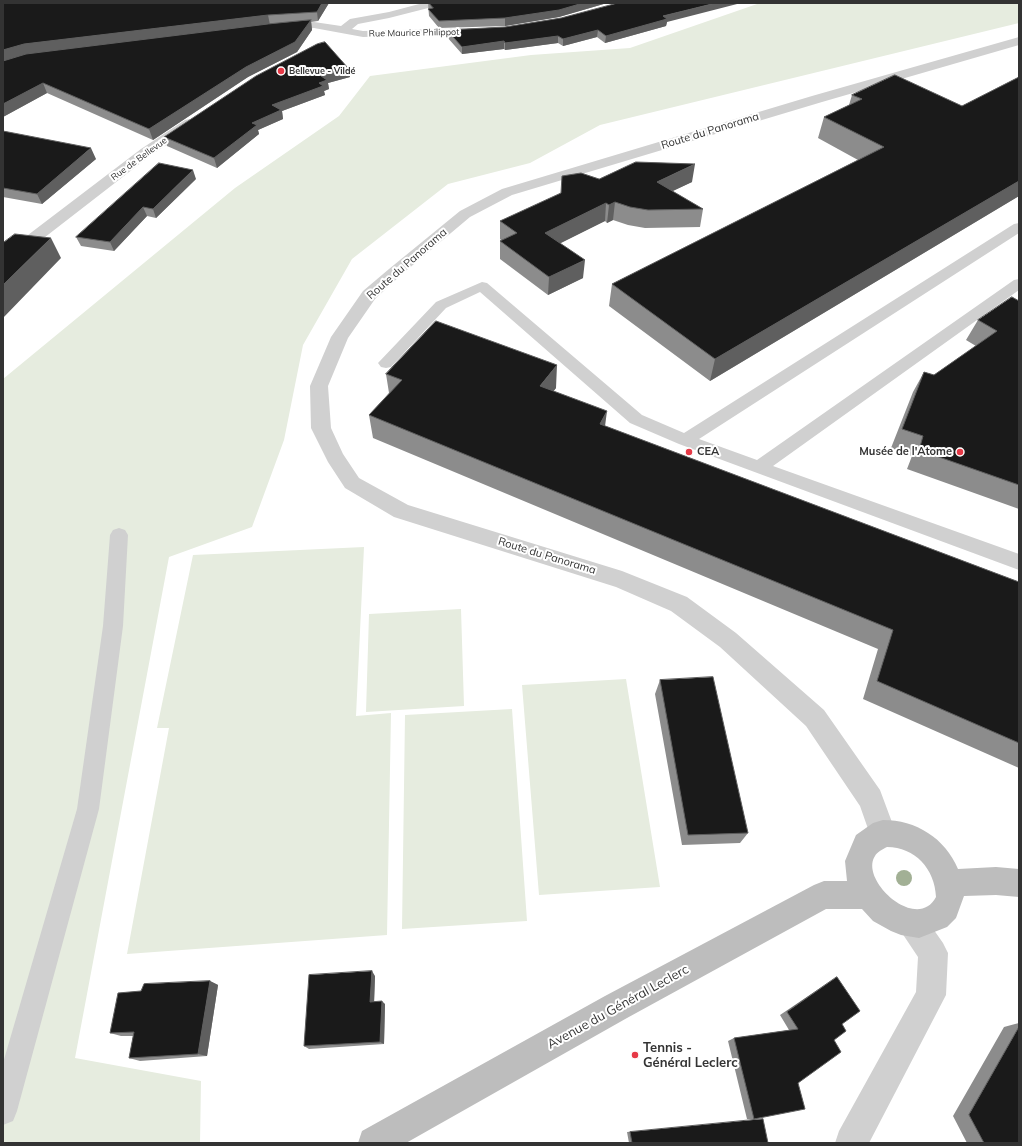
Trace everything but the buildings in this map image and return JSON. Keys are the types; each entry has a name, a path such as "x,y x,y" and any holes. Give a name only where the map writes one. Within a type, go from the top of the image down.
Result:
{"street":[{"path":"332,40 354,21 398,8 436,3"},
{"name":"Rue Maurice Philippot","path":"270,29 314,25 363,34 490,30"},
{"name":"Route du Panorama","path":"884,833 871,799 815,718 728,640 679,604 622,580 401,511 352,483 335,457 321,428 320,386 340,337 369,295 466,214 506,192 817,99 1019,42"},
{"name":"Rue de Bellevue","path":"3,262 146,152 202,114"},
{"path":"884,833 897,833 911,837 936,855 944,869 949,883 949,896 945,908 937,917 926,922 912,923 900,920 877,906 868,895 861,882 859,868 860,856 864,845 873,838 884,833"},
{"path":"949,883 996,881 1019,883"},
{"name":"Avenue du Général Leclerc","path":"374,1143 610,1010 824,895 868,895"},
{"path":"852,1143 931,995 933,953 912,923"}],"lane":[{"path":"685,440 1019,227"},
{"path":"759,467 1019,283"},
{"path":"386,363 441,306 482,286 636,419 685,440 1019,562"},
{"path":"3,1111 88,809 113,626 118,535"}],"shaded area":[{"path":"760,3 1019,3 1019,23 600,125 530,163 448,184 352,259 303,345 284,440 252,527 169,557 75,1058 201,1081 200,1143 3,1143 3,379 235,188 339,116 370,76 531,55 630,48"},
{"path":"364,547 356,716 391,713 387,935 127,954 169,728 157,728 193,555"},
{"path":"461,609 464,706 366,712 369,614"},
{"path":"626,679 660,887 539,895 522,685"},
{"path":"512,709 527,921 402,929 405,715"}],"place":[{"name":"Bellevue - Vildé","path":"281,71"},
{"name":"CEA","path":"689,452"},
{"name":"Musée de l'Atome","path":"960,452"},
{"name":"Tennis - Général Leclerc","path":"635,1055"}]}
